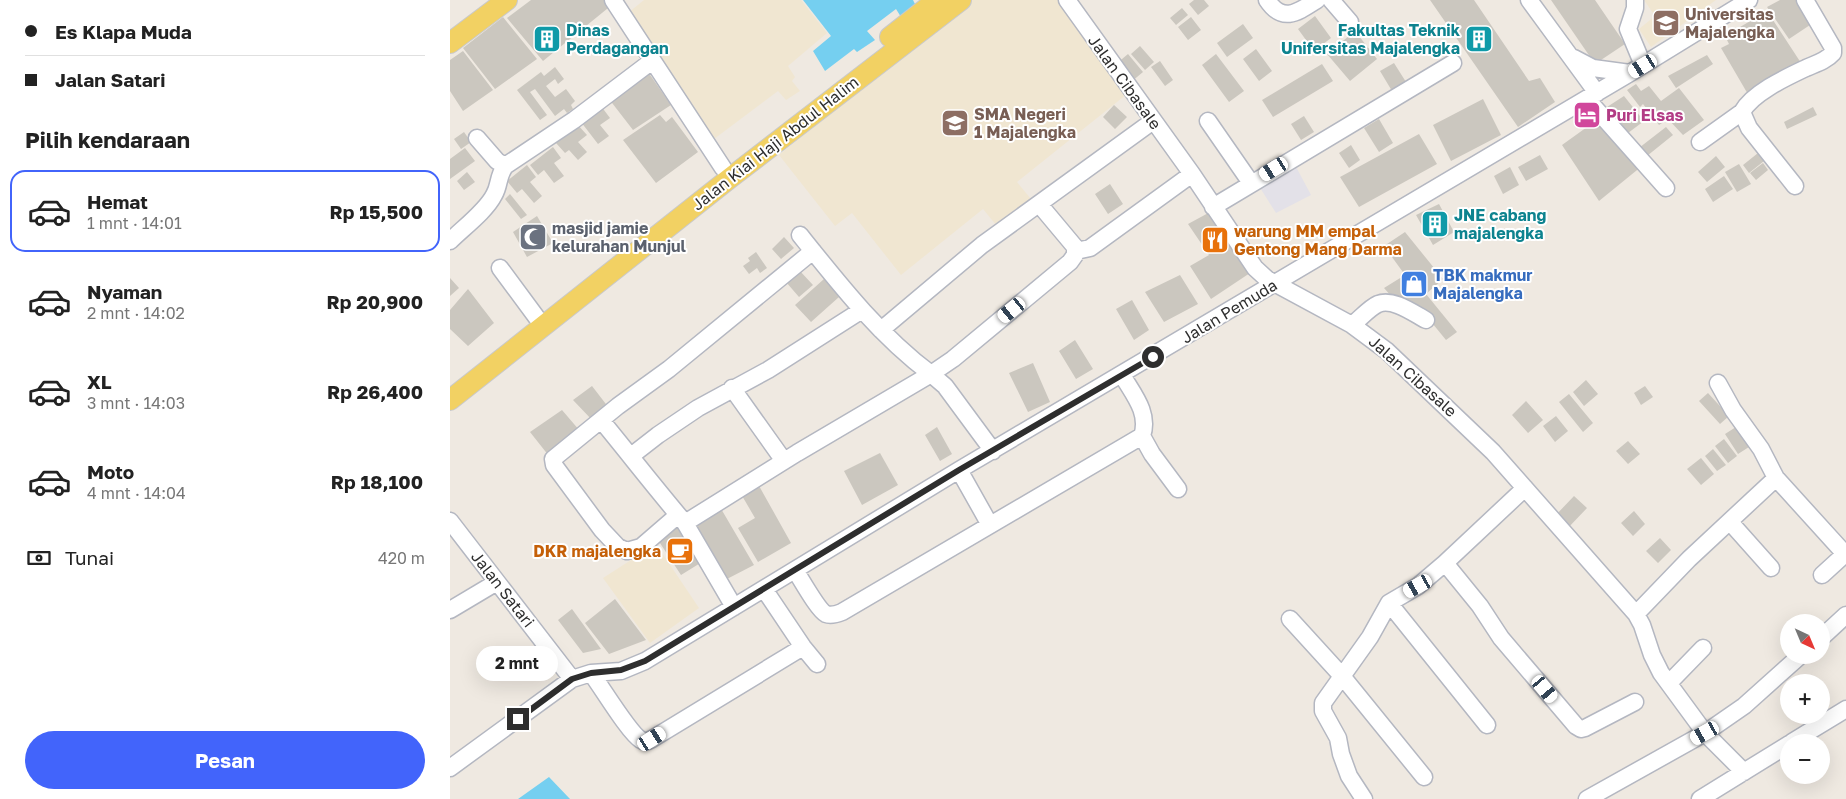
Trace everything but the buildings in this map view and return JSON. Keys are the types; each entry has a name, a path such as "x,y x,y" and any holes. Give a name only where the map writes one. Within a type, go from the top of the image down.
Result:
{"main road":[{"path":"450,43 507,0"},
{"name":"Jalan Kiai Haji Abdul Halim","path":"450,400 730,178 961,0"},
{"name":"Jalan Kiai Haji Abdul Halim","path":"450,386 537,318 925,4"}],"street":[{"name":"Jalan Cibasale","path":"1067,0 1192,174 1255,268 1267,279 1352,325 1387,351 1493,452 1636,614 1656,663 1669,683 1705,733 1744,772"},
{"path":"1268,0 1274,9 1282,13 1296,14 1317,0"},
{"path":"1331,0 1350,22"},
{"path":"1529,0 1572,57 1592,96 1666,188"},
{"path":"1572,57 1593,68 1637,69 1628,29 1635,8 1635,0"},
{"name":"Jalan Pemuda","path":"572,679 591,673 621,670 645,661 959,470 1592,96 1749,0"},
{"path":"1700,142 1742,112 1757,95 1798,72 1829,58 1833,53 1833,48 1806,0"},
{"path":"614,2 723,168"},
{"path":"450,241 488,205 495,194 499,174 505,166 574,120 652,61"},
{"path":"1213,207 1453,63"},
{"path":"1742,112 1749,128 1795,186"},
{"path":"881,330 982,245 1153,121"},
{"path":"1208,121 1251,183"},
{"path":"477,138 497,161 505,166"},
{"path":"813,251 669,369 555,456 553,462 559,472 609,539 618,548 627,551 634,550 681,519 784,461 931,374 953,359 1070,262 1076,251 1090,248 1192,174"},
{"path":"1039,204 1075,247 1076,251"},
{"path":"800,235 862,310 895,345 945,386 993,451"},
{"path":"500,268 537,318"},
{"path":"1352,325 1377,304 1390,303 1411,311 1426,320"},
{"path":"631,456 658,435 732,388 768,370 862,310"},
{"path":"795,570 819,607 826,614 833,615 842,612 1142,436 1145,427 1144,416 1140,405 1122,375"},
{"path":"1718,384 1733,410 1761,450 1776,478 1845,555 1822,575"},
{"path":"732,388 784,461"},
{"path":"600,420 681,519 734,607"},
{"path":"1142,436 1152,454 1178,489"},
{"path":"959,470 990,524"},
{"path":"1636,614 1689,559 1776,478"},
{"path":"1364,799 1349,776 1341,754 1338,738 1322,707 1328,693 1370,637 1389,603 1418,586 1526,488"},
{"name":"Jalan Satari","path":"450,521 572,679"},
{"path":"1730,522 1771,568"},
{"path":"1445,563 1480,606 1501,638 1576,726 1581,729 1585,728 1635,702"},
{"path":"450,610 497,582"},
{"path":"764,589 803,647 817,664"},
{"path":"1389,603 1487,725"},
{"path":"1830,630 1846,615"},
{"path":"1290,619 1342,676 1424,777"},
{"path":"591,673 631,731 644,742 725,696 803,647"},
{"path":"1669,683 1703,648"},
{"path":"1587,799 1705,733 1744,706 1790,664"},
{"path":"450,768 572,679"},
{"path":"1805,734 1846,710"},
{"path":"1700,799 1780,749"}],"shaded area":[{"path":"644,0 801,0 827,33 788,66 795,77 792,81 800,91 786,100 778,91 714,139 680,92 628,13"},
{"name":"SMA Negeri 1 Majalengka","path":"972,0 1060,0 1132,90 1017,182 1035,204 1001,231 983,209 901,275 852,213 835,226 779,155"},
{"name":"Universitas Majalengka","path":"1644,0 1716,0 1651,47 1639,29 1655,16"},
{"path":"1294,163 1311,195 1276,213 1257,183"},
{"path":"656,544 699,608 650,643 603,578"}],"water":[{"path":"803,0 913,0 916,6 901,17 896,9 867,31 875,40 857,52 854,49 825,71 813,51 831,36"},
{"path":"549,777 570,799 518,799"}],"place":[{"name":"Universitas Majalengka","path":"1666,23"},
{"name":"Dinas Perdagangan","path":"547,39"},
{"name":"Fakultas Teknik Unifersitas Majalengka","path":"1479,39"},
{"name":"Puri Elsas","path":"1587,115"},
{"name":"SMA Negeri 1 Majalengka","path":"955,123"},
{"name":"JNE cabang majalengka","path":"1435,224"},
{"name":"masjid jamie kelurahan Munjul","path":"533,237"},
{"name":"warung MM empal Gentong Mang Darma","path":"1215,240"},
{"name":"TBK makmur Majalengka","path":"1414,284"},
{"name":"DKR majalengka","path":"680,551"}],"route":[{"path":"518,719 572,679 591,673 621,670 645,661 959,470 1153,357"}]}
